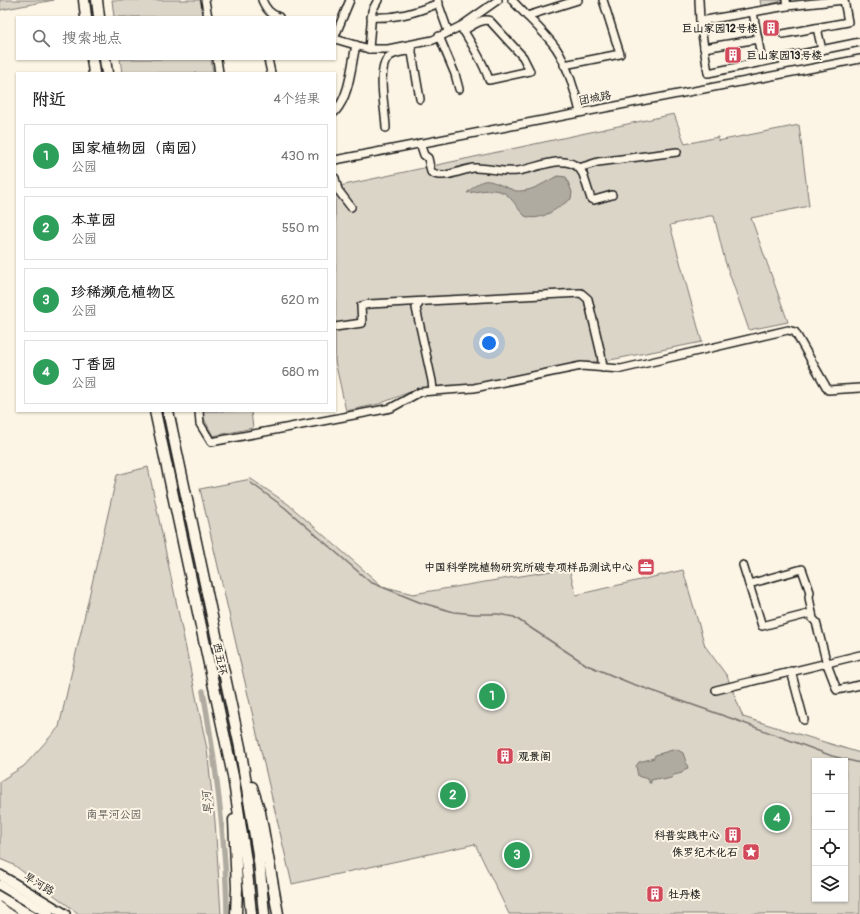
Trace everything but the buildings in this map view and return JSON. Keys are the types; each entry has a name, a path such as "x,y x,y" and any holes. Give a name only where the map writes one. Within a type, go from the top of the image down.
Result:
{"highway":[{"path":"84,0 86,16"},
{"path":"97,0 99,16"},
{"path":"92,60 94,72"},
{"path":"105,60 107,72"},
{"name":"西五环","path":"155,412 233,776 246,861 251,914"},
{"name":"西五环","path":"168,412 240,747 259,860 264,914"},
{"path":"240,747 260,812 278,914"},
{"path":"233,776 236,914"}],"main road":[{"name":"旱河路","path":"0,875 65,914"},
{"name":"旱河路","path":"0,885 49,914"}],"street":[{"path":"205,0 208,16"},
{"path":"262,0 265,8 274,16"},
{"path":"336,34 350,0"},
{"path":"369,49 372,11 378,0"},
{"path":"462,29 498,0"},
{"path":"512,0 556,48 577,97 580,112"},
{"path":"526,16 578,0"},
{"path":"564,65 620,54 603,0"},
{"path":"699,0 700,22 708,73 860,42"},
{"path":"700,22 753,12 786,3 844,0 848,22 783,34"},
{"path":"371,17 397,16 413,12 438,1 448,32"},
{"path":"753,12 762,62"},
{"path":"386,128 382,85 382,73 385,62 390,56 396,53 433,40 448,32 462,29 486,19 490,21 523,57 530,71 489,80 481,60 462,29"},
{"path":"818,28 822,50"},
{"path":"439,36 455,74 459,89"},
{"path":"704,48 758,39"},
{"path":"336,40 369,49 411,47"},
{"path":"336,111 342,104 346,92 356,45"},
{"path":"411,47 420,99"},
{"name":"团城路","path":"336,160 860,59"},
{"path":"217,60 219,72"},
{"path":"268,60 271,72"},
{"path":"420,143 424,155 428,158 431,172 436,175 472,168 516,171 556,162 565,162 575,164 584,174 591,199 594,200 612,195"},
{"path":"579,168 598,162 677,152"},
{"path":"336,182 338,190 351,207"},
{"path":"336,327 362,323 361,306 369,304 582,293 588,298 603,368"},
{"path":"420,302 416,308 433,390"},
{"path":"199,412 200,424 211,442 391,408 420,392 474,388 581,366 621,369 788,330 795,332 828,390 860,388"},
{"path":"743,565 762,626 812,613"},
{"path":"749,584 802,569 810,592 809,598 813,619 816,622 827,664 838,690 860,685"},
{"path":"716,690 860,655"},
{"path":"791,671 804,720"}],"green space":[{"path":"0,0 54,0 0,10"},
{"path":"112,0 201,0 204,16 114,16"},
{"path":"760,0 782,0 761,6"},
{"path":"120,60 211,60 213,72 122,72"},
{"path":"674,114 685,144 718,137 718,141 799,125 809,206 751,218 788,322 749,330 725,261 714,216 709,216 670,225 702,342 605,361 580,363 470,385 420,388 379,404 346,411 336,366 336,187"},
{"path":"201,412 251,412 253,428 213,436"},
{"name":"南旱河公园","path":"148,467 207,749 215,821 221,914 79,914 14,865 0,859 0,781 24,766 59,727 117,475"},
{"path":"251,479 288,504 382,586 413,594 569,568 576,595 683,570 705,646 727,676 743,717 860,753 860,914 509,914 475,844 292,884 200,489"}],"shaded area":[{"path":"558,176 566,177 572,192 571,199 543,216 531,218 525,216 507,195 496,190 467,193 478,184 486,181 490,181 514,190 525,191 535,188"},
{"path":"676,749 683,753 688,768 682,773 663,780 661,778 651,780 651,783 649,783 648,779 638,776 636,766 639,762 654,758 655,755"}],"waterway":[{"path":"251,483 284,507 370,582 419,602 454,612 498,614 514,617 587,665 630,683 832,756 860,763"},
{"name":"旱河","path":"203,691 220,802 225,858 227,914"}],"tram line":[{"path":"0,902 18,914"}],"place":[{"name":"巨山家园12号楼","path":"771,28"},
{"name":"巨山家园13号楼","path":"733,55"},
{"name":"中国科学院植物研究所碳专项样品测试中心","path":"646,567"},
{"name":"国家植物园（南园）","path":"492,696"},
{"name":"观景阁","path":"505,756"},
{"name":"本草园","path":"453,795"},
{"name":"丁香园","path":"777,818"},
{"name":"科普实践中心","path":"733,835"},
{"name":"侏罗纪木化石","path":"751,852"},
{"name":"珍稀濒危植物区","path":"517,855"},
{"name":"牡丹楼","path":"655,894"}]}
